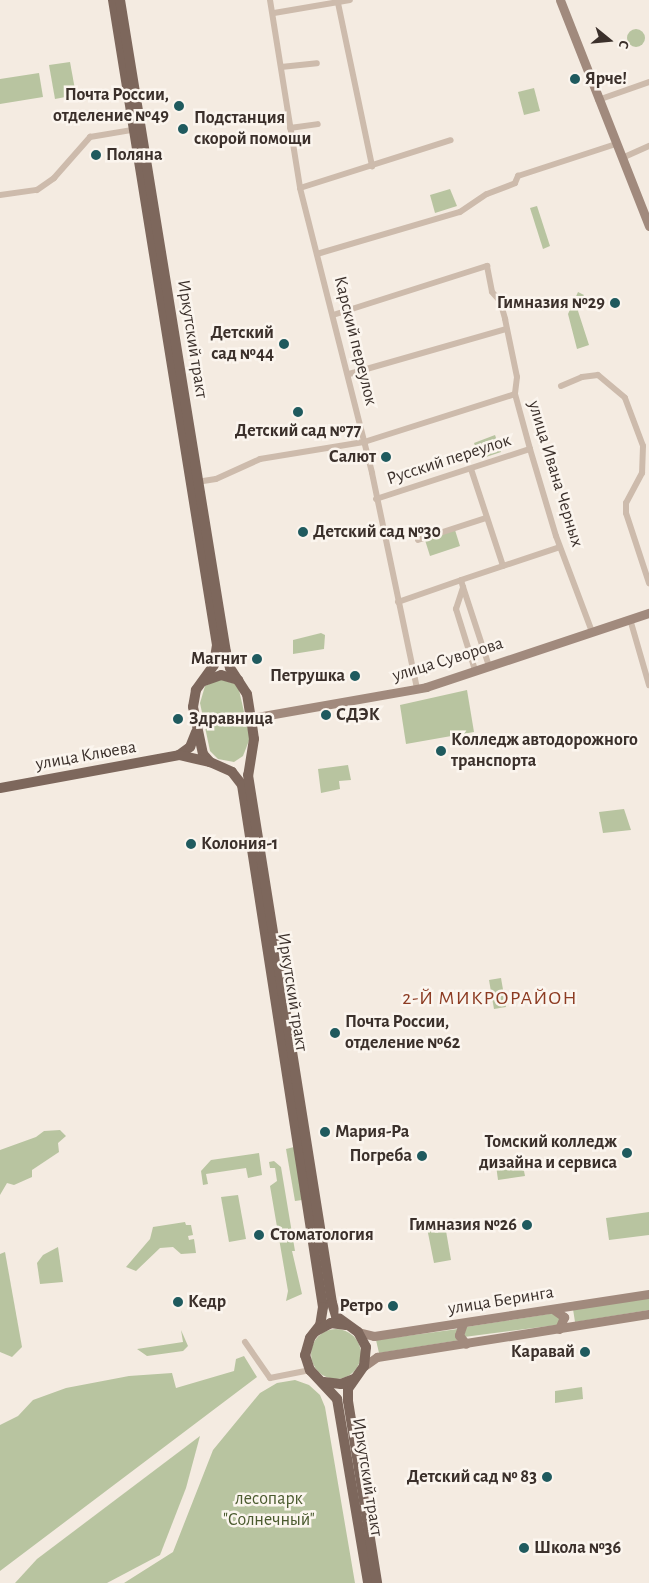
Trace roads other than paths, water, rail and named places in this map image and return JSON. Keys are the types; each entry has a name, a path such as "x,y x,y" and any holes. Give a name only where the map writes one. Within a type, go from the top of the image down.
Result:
{"main road":[{"name":"Иркутский тракт","path":"113,0 138,129"},
{"name":"Иркутский тракт","path":"120,0 138,129 195,482 226,652 247,694 251,718 254,739 248,775 332,1303 336,1316 354,1329 366,1347 364,1366 354,1379 348,1401 377,1583"},
{"name":"Иркутский тракт","path":"195,482 217,645 214,665 193,699 197,729 201,750 210,762 232,772 242,785 323,1307 320,1325 306,1346 310,1370 337,1399 368,1583"},
{"path":"204,680 221,675 239,681"},
{"path":"179,756 193,743 197,729"},
{"name":"улица Клюева","path":"0,788 179,756 210,762"},
{"path":"315,1331 332,1323 354,1329"},
{"path":"322,1381 341,1384 354,1379"}],"street":[{"name":"Карский переулок","path":"270,0 274,13 300,188 349,374 417,689"},
{"path":"274,13 350,0"},
{"path":"560,0 649,226"},
{"path":"338,2 372,166"},
{"path":"281,67 317,63"},
{"path":"598,100 649,82"},
{"path":"290,128 318,124"},
{"path":"0,195 36,190 54,178 90,137 138,129"},
{"path":"300,188 451,140"},
{"path":"317,254 460,212 487,194 515,183 518,176 616,144"},
{"path":"622,158 649,146"},
{"name":"улица Ивана Черных","path":"333,315 486,266 492,292 500,301 517,377 515,394 530,449 560,547 592,632"},
{"path":"349,374 506,329"},
{"path":"560,386 591,375 604,378 625,398 646,445 642,473 626,504 626,514 649,583"},
{"path":"195,482 216,479 260,459 364,442 515,394"},
{"name":"Русский переулок","path":"376,499 530,449"},
{"path":"471,469 503,566"},
{"path":"418,540 486,518"},
{"path":"398,602 462,584 503,566 560,547"},
{"path":"462,584 489,666"},
{"path":"462,584 456,609 475,670"},
{"name":"улица Суворова","path":"251,718 417,689 649,613"},
{"path":"630,619 649,685"},
{"name":"улица Беринга","path":"354,1329 374,1336 649,1294"},
{"path":"553,1309 564,1317 559,1329"},
{"name":"улица Беринга","path":"364,1366 377,1357 649,1314"},
{"path":"463,1323 459,1335 466,1344"},
{"path":"245,1342 270,1378 310,1370"}],"place":[{"name":"Ярче!","path":"575,79"},
{"name":"Почта России, отделение №49","path":"179,106"},
{"name":"Подстанция скорой помощи","path":"183,129"},
{"name":"Поляна","path":"96,155"},
{"name":"Гимназия №29","path":"615,303"},
{"name":"Детский сад №44","path":"284,344"},
{"name":"Детский сад №77","path":"298,412"},
{"name":"Салют","path":"386,457"},
{"name":"Детский сад №30","path":"303,532"},
{"name":"Магнит","path":"257,659"},
{"name":"Петрушка","path":"355,676"},
{"name":"СДЭК","path":"326,715"},
{"name":"Здравница","path":"178,719"},
{"name":"Колледж автодорожного транспорта","path":"441,751"},
{"name":"Колония-1","path":"191,844"},
{"name":"Почта России, отделение №62","path":"335,1033"},
{"name":"Мария-Ра","path":"325,1132"},
{"name":"Томский колледж дизайна и сервиса","path":"627,1153"},
{"name":"Погреба","path":"422,1156"},
{"name":"Гимназия №26","path":"527,1225"},
{"name":"Стоматология","path":"259,1235"},
{"name":"Кедр","path":"178,1302"},
{"name":"Ретро","path":"393,1306"},
{"name":"Каравай","path":"585,1352"},
{"name":"Детский сад № 83","path":"547,1477"},
{"name":"Школа №36","path":"524,1548"}],"district":[{"name":"2-Й МИКРОРАЙОН","path":"490,998"}],"park label":[{"name":"лесопарк \"Солнечный\"","path":"269,1510"}]}
